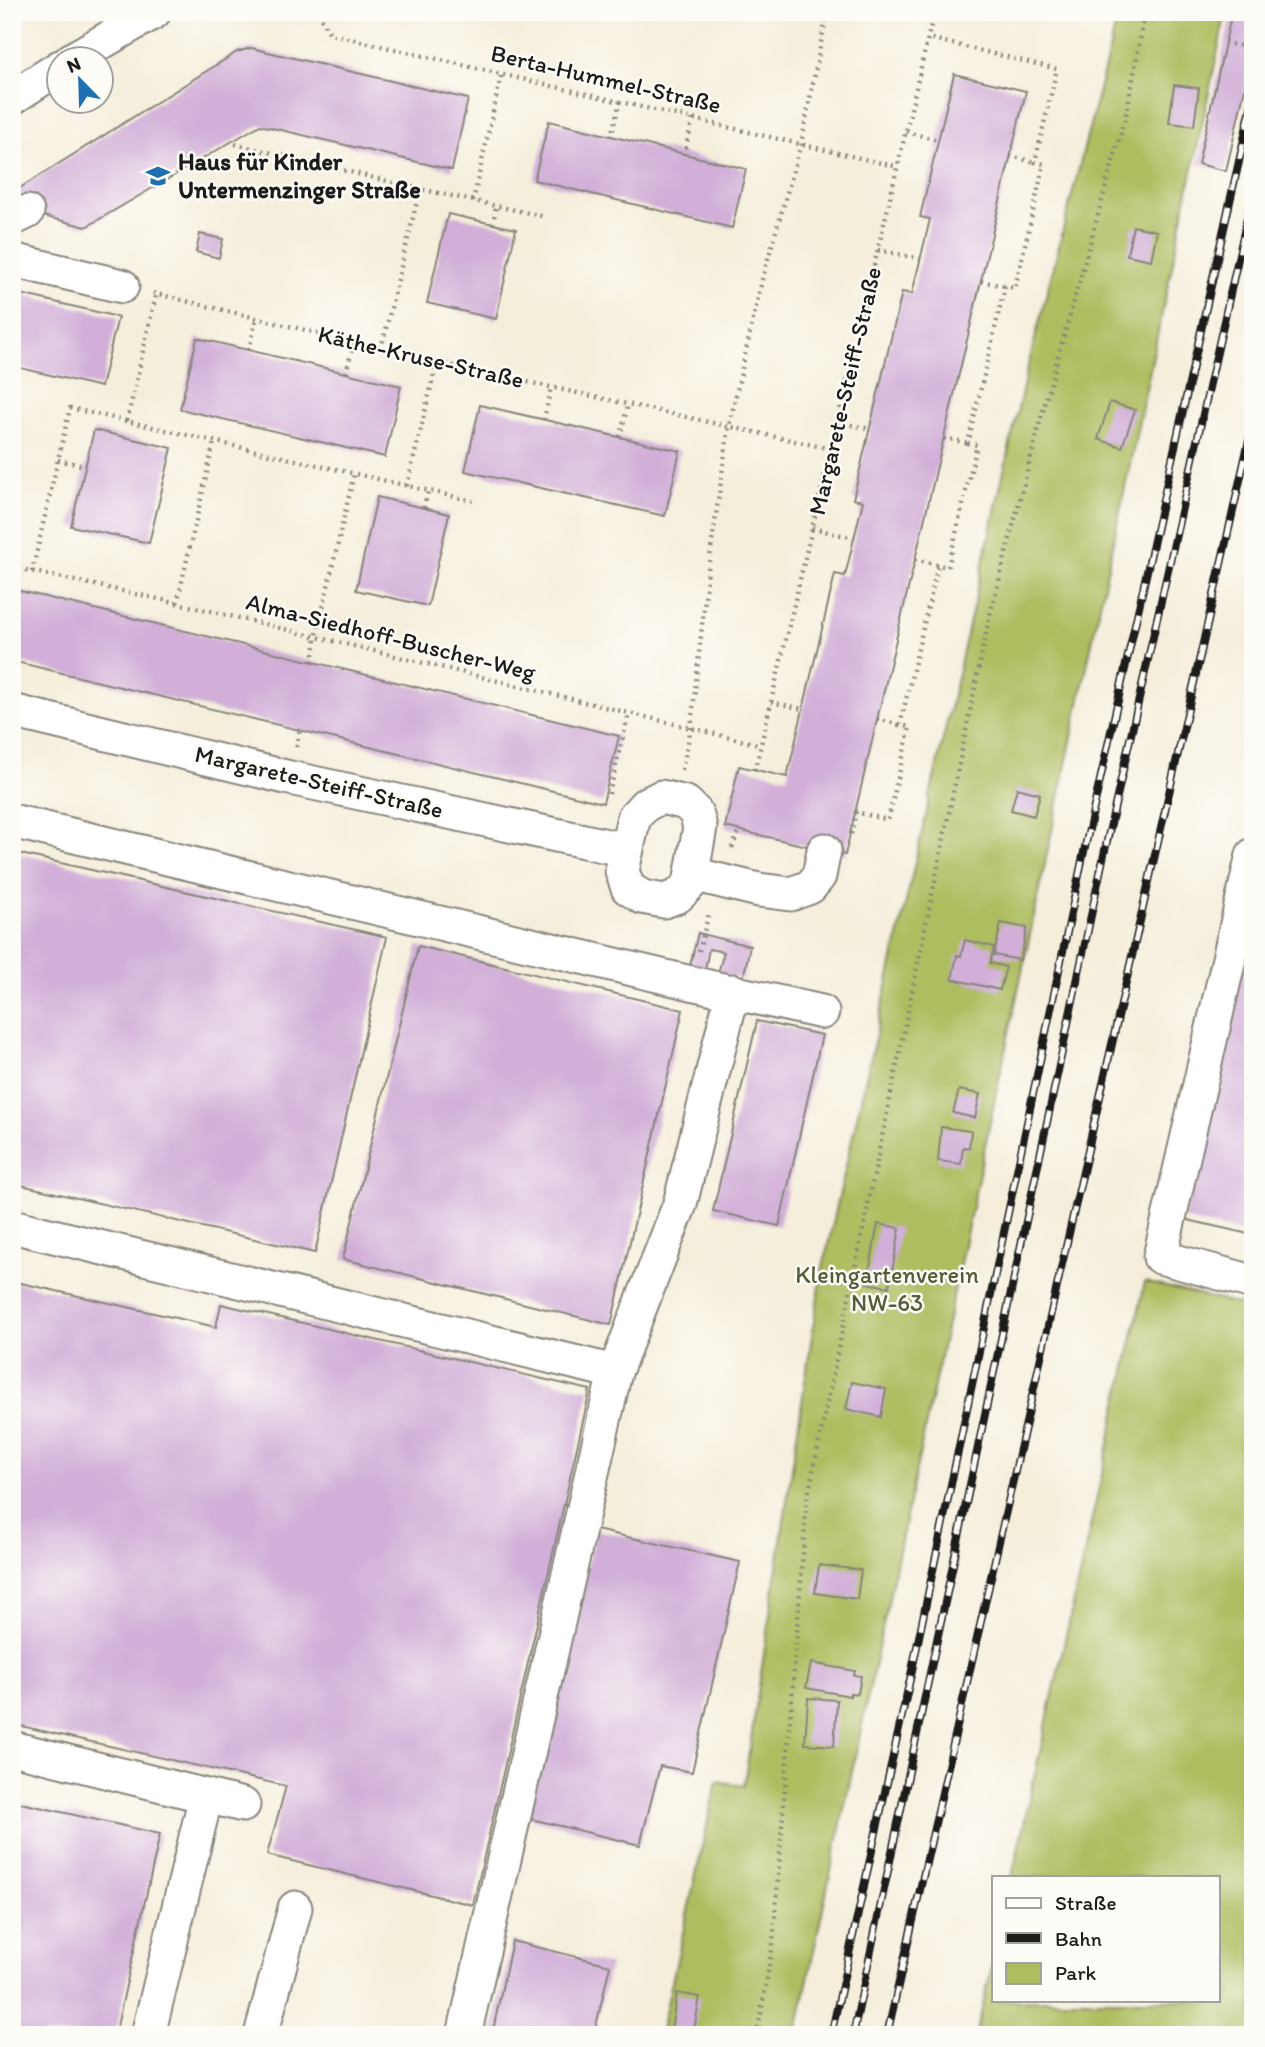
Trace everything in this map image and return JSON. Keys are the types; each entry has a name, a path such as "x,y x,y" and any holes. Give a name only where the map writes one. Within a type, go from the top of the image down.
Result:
{"street":[{"path":"95,46 154,12"},
{"path":"12,98 46,76"},
{"path":"12,260 122,286"},
{"name":"Margarete-Steiff-Straße","path":"12,710 290,778 612,846"},
{"path":"661,797 686,803 696,813 701,827 690,884 678,896 664,901 642,897 628,888 612,846 645,805 661,797"},
{"path":"12,821 822,1012"},
{"path":"692,874 759,890 792,894 810,887 837,843"},
{"path":"1253,855 1160,1257 1253,1282"},
{"path":"464,2035 615,1372 680,1204 733,991"},
{"path":"12,1226 615,1372"},
{"path":"12,1748 243,1805"},
{"path":"148,2035 206,1796"},
{"path":"261,2035 295,1909"}],"path":[{"name":"Berta-Hummel-Straße","path":"318,12 330,34 502,72 898,167"},
{"path":"675,800 691,728 708,570 729,426 762,280 801,144 827,12"},
{"name":"Margarete-Steiff-Straße","path":"755,770 934,12"},
{"path":"757,2035 774,1944 807,1500 989,619 1041,418 1127,111 1145,12"},
{"path":"928,38 1057,69 1035,162"},
{"path":"1224,43 1253,48"},
{"path":"473,201 502,72"},
{"path":"611,137 621,101"},
{"path":"684,155 693,118"},
{"path":"906,132 938,140"},
{"path":"236,144 542,216"},
{"path":"981,281 1015,288 1039,189 1044,164 1010,156"},
{"path":"381,349 420,189"},
{"path":"493,224 496,206"},
{"path":"878,250 921,259"},
{"name":"Käthe-Kruse-Straße","path":"122,286 437,362 831,449"},
{"path":"968,443 1005,286"},
{"path":"127,421 156,294"},
{"path":"249,350 256,318"},
{"path":"346,373 354,342"},
{"path":"407,486 437,362"},
{"path":"544,420 551,387"},
{"path":"620,437 628,404"},
{"path":"32,572 70,408 473,501"},
{"path":"837,422 870,429"},
{"path":"915,559 948,567 977,445 944,438"},
{"path":"177,603 214,442"},
{"path":"58,460 85,466"},
{"path":"313,662 316,638 354,474"},
{"path":"424,508 428,491"},
{"path":"812,528 854,538"},
{"path":"900,725 938,565"},
{"name":"Alma-Siedhoff-Buscher-Weg","path":"12,567 177,603 761,746"},
{"path":"771,702 803,709"},
{"path":"612,846 629,713"},
{"path":"837,843 856,812 888,820 909,727 877,719"}],"green space":[{"name":"Kleingartenverein NW-63","path":"1119,12 1226,12 796,2035 660,2035 717,1781 744,1786 821,1276 1026,374"},
{"path":"1145,1282 1253,1308 1253,2035 976,2035 992,1966 992,2002 1220,2002 1220,1876 1012,1876"}],"building":[{"path":"1232,12 1253,12 1253,53 1226,171 1198,164"},
{"path":"251,48 468,99 452,170 260,125 86,227 12,208 12,193 237,52"},
{"path":"954,74 1026,91 845,855 725,827 739,766 787,777 835,574 845,576 863,501 853,499 902,292 912,294 930,219 920,217"},
{"path":"1174,85 1199,88 1194,126 1169,123"},
{"path":"549,121 746,169 732,228 534,180"},
{"path":"448,214 516,229 496,319 427,303"},
{"path":"1133,226 1157,231 1151,260 1127,255"},
{"path":"200,234 223,239 219,258 196,252"},
{"path":"12,292 118,317 101,387 12,366"},
{"path":"197,338 401,386 385,457 180,409"},
{"path":"1110,402 1135,410 1122,447 1098,439"},
{"path":"480,405 680,451 665,516 465,471"},
{"path":"94,430 172,448 149,543 71,526"},
{"path":"377,497 449,514 428,606 356,590"},
{"path":"12,589 619,736 603,803 12,661"},
{"path":"1017,788 1040,794 1034,816 1011,810"},
{"path":"12,852 387,937 315,1253 12,1183"},
{"path":"1253,922 1253,1235 1183,1219"},
{"path":"1001,923 1027,928 1020,960 994,955"},
{"path":"698,933 750,946 743,979 718,973 724,952 709,949 705,969 690,966"},
{"path":"965,940 994,947 990,963 1006,967 1000,990 952,979 957,955 961,956"},
{"path":"418,946 683,1010 611,1325 343,1259"},
{"path":"757,1021 822,1035 779,1226 713,1211"},
{"path":"959,1090 980,1094 975,1118 953,1113"},
{"path":"941,1127 971,1131 969,1148 963,1147 961,1164 938,1161"},
{"path":"878,1224 900,1228 889,1287 867,1283"},
{"path":"12,1281 216,1327 221,1304 590,1390 473,1905 267,1855 286,1786 12,1724"},
{"path":"852,1382 886,1389 881,1417 846,1409"},
{"path":"596,1530 740,1562 692,1772 660,1766 640,1845 527,1818"},
{"path":"819,1565 861,1570 857,1599 815,1593"},
{"path":"811,1663 855,1671 854,1675 861,1676 858,1694 850,1693 850,1696 806,1688"},
{"path":"808,1698 837,1700 834,1746 805,1744"},
{"path":"12,1801 160,1834 115,2035 12,2035"},
{"path":"512,1941 610,1965 594,2035 492,2035"},
{"path":"677,1993 700,1997 693,2035 666,2035 667,2028 671,2029"}],"railway":[{"path":"831,2035 911,1675 1083,856 1253,99"},
{"path":"853,2035 1103,859 1253,192"},
{"path":"887,2035 1253,423"}],"place":[{"name":"Haus für Kinder Untermenzinger Straße","path":"158,176"}]}
